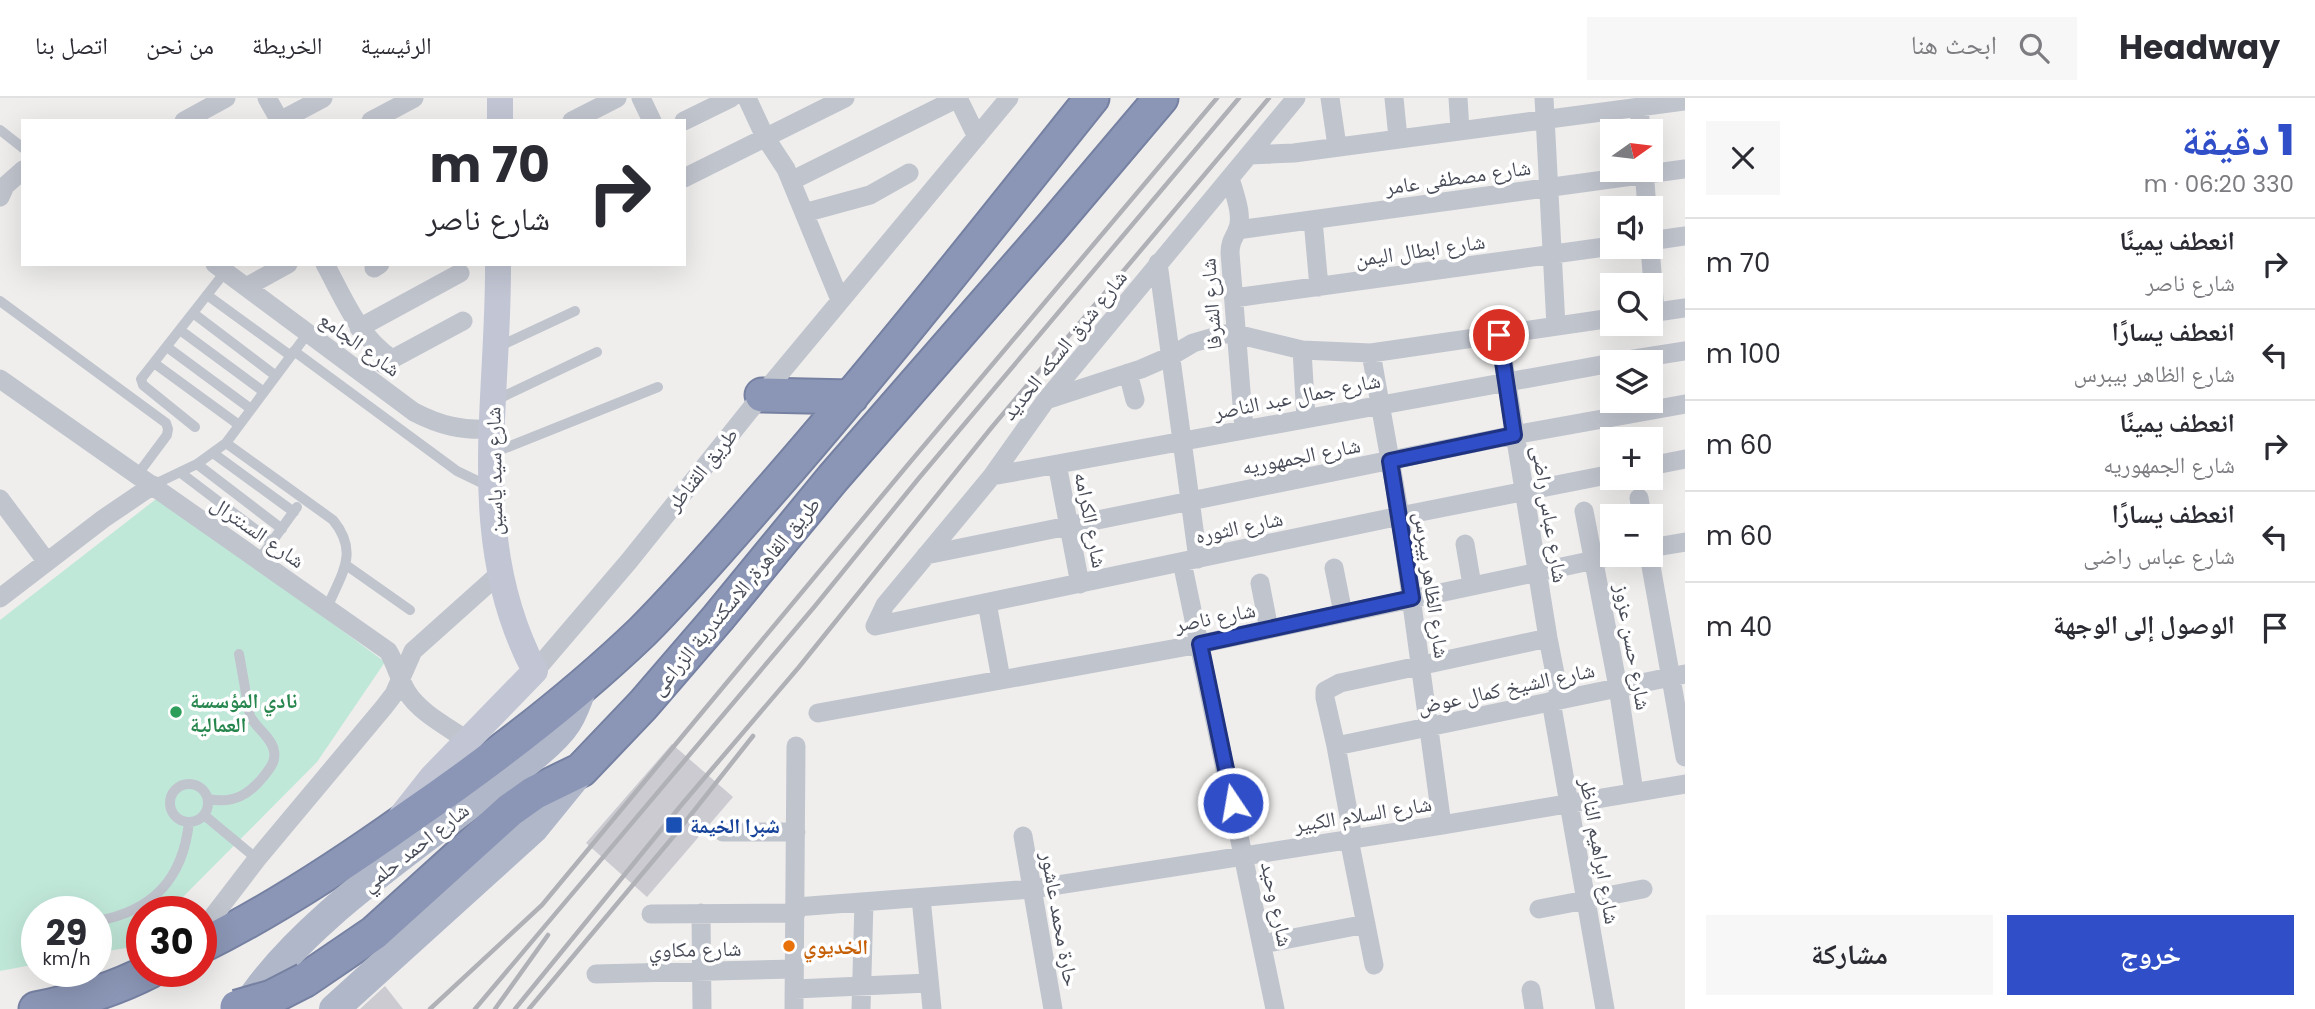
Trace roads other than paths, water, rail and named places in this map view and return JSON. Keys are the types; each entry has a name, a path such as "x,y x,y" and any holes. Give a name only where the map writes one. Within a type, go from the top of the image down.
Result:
{"highway":[{"name":"طريق القاهرة, الاسكندرية الزراعى","path":"217,938 246,924 388,832 507,748 582,687 643,630 701,569 851,397 1092,98"},
{"name":"طريق القاهرة, الاسكندرية الزراعى","path":"237,1008 272,997 305,980 374,933 510,810 534,793 581,770 643,705 833,478 1161,98"},
{"path":"762,395 851,397"},
{"path":"36,1009 106,992 126,982"}],"main road":[{"name":"شارع احمد حلمي","path":"237,1008 312,930 554,738 575,707 582,687"},
{"path":"334,1009 533,829 581,770"}],"street":[{"path":"187,119 204,103 226,98"},
{"path":"267,98 276,119"},
{"path":"378,119 414,98"},
{"path":"499,119 500,98"},
{"path":"576,119 617,98"},
{"path":"641,98 651,119"},
{"path":"686,120 731,98"},
{"path":"747,98 765,137 780,158 791,181 840,300"},
{"path":"686,177 845,98"},
{"path":"791,181 958,98 977,137"},
{"name":"طريق القناطر","path":"388,832 432,777 535,671 629,561 762,395 1009,98"},
{"name":"شارع شرق السكه الحديد","path":"875,626 881,611 992,475 1046,400 1297,98"},
{"path":"1330,98 1337,146"},
{"path":"1394,98 1398,138"},
{"path":"1458,98 1460,130"},
{"path":"1544,98 1556,326"},
{"path":"1250,155 1278,155 1460,130 1545,118 1612,104 1639,107 1681,100"},
{"path":"279,119 314,106"},
{"path":"1639,107 1640,119"},
{"name":"شارع مصطفى عامر","path":"1663,171 1685,169"},
{"path":"0,197 5,186 21,172"},
{"path":"804,213 877,192 909,173"},
{"name":"شارع الشرفا","path":"1230,178 1238,210 1237,230 1230,247 1244,429"},
{"name":"شارع مصطفى عامر","path":"1237,230 1600,179"},
{"path":"1313,220 1319,287"},
{"path":"1663,239 1685,236"},
{"name":"شارع ابطال اليمن","path":"1234,298 1600,248"},
{"name":"شارع وحيد","path":"1158,263 1191,501 1190,560 1200,644 1275,1009"},
{"path":"246,287 284,266"},
{"path":"326,266 359,328 369,341 392,359"},
{"name":"شارع سيد ياسين","path":"502,266 492,402 492,525 499,574 516,634 535,671"},
{"name":"شارع الجامع","path":"220,268 414,412 452,428 472,430 491,442"},
{"path":"359,328 460,273"},
{"path":"1663,310 1685,307"},
{"path":"1046,400 1128,373 1171,356 1193,342 1208,337 1236,334 1302,350 1371,353 1600,320"},
{"path":"363,374 464,321"},
{"name":"شارع عباس راضى","path":"1499,335 1548,638 1555,700"},
{"path":"1302,350 1306,418"},
{"name":"شارع جمال عبد الناصر","path":"1663,355 1685,351"},
{"name":"شارع الظاهر بيبرس","path":"1371,353 1400,516 1442,825"},
{"name":"شارع جمال عبد الناصر","path":"992,475 1600,365"},
{"path":"1128,373 1135,400"},
{"name":"شارع السنترال","path":"0,379 388,651 415,703 468,741"},
{"name":"شارع الجمهوريه","path":"926,555 1514,435 1685,404"},
{"path":"1663,463 1685,459"},
{"name":"شارع الكرامه","path":"1057,464 1080,584"},
{"name":"شارع الثوره","path":"875,626 1600,476"},
{"path":"0,598 146,480"},
{"path":"0,499 47,562"},
{"name":"شارع حسن عزوز","path":"1584,511 1618,687 1634,792"},
{"path":"1663,546 1685,542"},
{"path":"1465,544 1472,585"},
{"name":"شارع ناصر","path":"818,713 1200,644 1600,559"},
{"path":"1651,567 1678,675 1685,757"},
{"path":"1334,568 1343,613"},
{"path":"217,911 257,859 384,708 401,680 413,651 499,574"},
{"path":"1260,583 1269,629"},
{"path":"988,603 1001,679"},
{"path":"1374,965 1325,691 1330,687 1548,638"},
{"name":"شارع الشيخ كمال عوض","path":"1336,746 1678,675"},
{"name":"شارع ابراهيم الناظر","path":"1555,700 1569,804 1605,1009"},
{"path":"796,746 794,999 862,986 928,983"},
{"name":"شارع السلام الكبير","path":"651,914 796,910 1032,889 1685,784"},
{"path":"723,832 796,832"},
{"name":"حارة محمد عاشور","path":"1023,836 1053,1009"},
{"path":"1539,909 1643,889"},
{"path":"921,898 932,1009"},
{"path":"861,1009 864,902"},
{"path":"701,914 702,1009"},
{"path":"1262,944 1366,924"},
{"name":"شارع مكاوي","path":"596,974 794,969"}],"lane":[{"path":"0,130 21,146"},
{"path":"195,427 142,384 142,377 207,295 220,268"},
{"path":"207,295 457,471 492,487"},
{"path":"0,301 166,423 167,435 146,480"},
{"path":"495,349 575,311"},
{"path":"194,313 276,376"},
{"path":"180,330 264,392"},
{"path":"146,480 181,473 226,443 308,333"},
{"path":"167,347 251,409"},
{"path":"492,402 597,352"},
{"path":"154,363 239,425"},
{"path":"491,442 658,387"},
{"path":"226,443 333,520 343,533 347,549 346,565 327,608"},
{"path":"213,453 294,512"},
{"path":"197,464 282,529"},
{"path":"181,473 272,542"},
{"path":"258,561 304,499"},
{"path":"346,565 410,610"},
{"path":"208,799 228,801 246,794 272,766 275,757 271,742 250,716 239,654"},
{"path":"192,784 202,789 208,799 204,815 188,822 178,819 171,809 170,798 176,788 192,784"},
{"path":"204,815 257,859"},
{"path":"154,896 167,885 178,867 188,822"}],"railway":[{"path":"430,1009 542,905 1217,98"},
{"path":"475,1009 1239,98"},
{"path":"515,1009 683,803 799,667 992,427 1269,98"},
{"path":"529,1009 678,831 753,736"},
{"path":"495,1009 548,935"}],"place":[{"name":"نادي المؤسسة العمالية","path":"176,712"},
{"name":"شبرا الخيمة","path":"674,825"},
{"name":"الخديوي","path":"789,946"}]}
